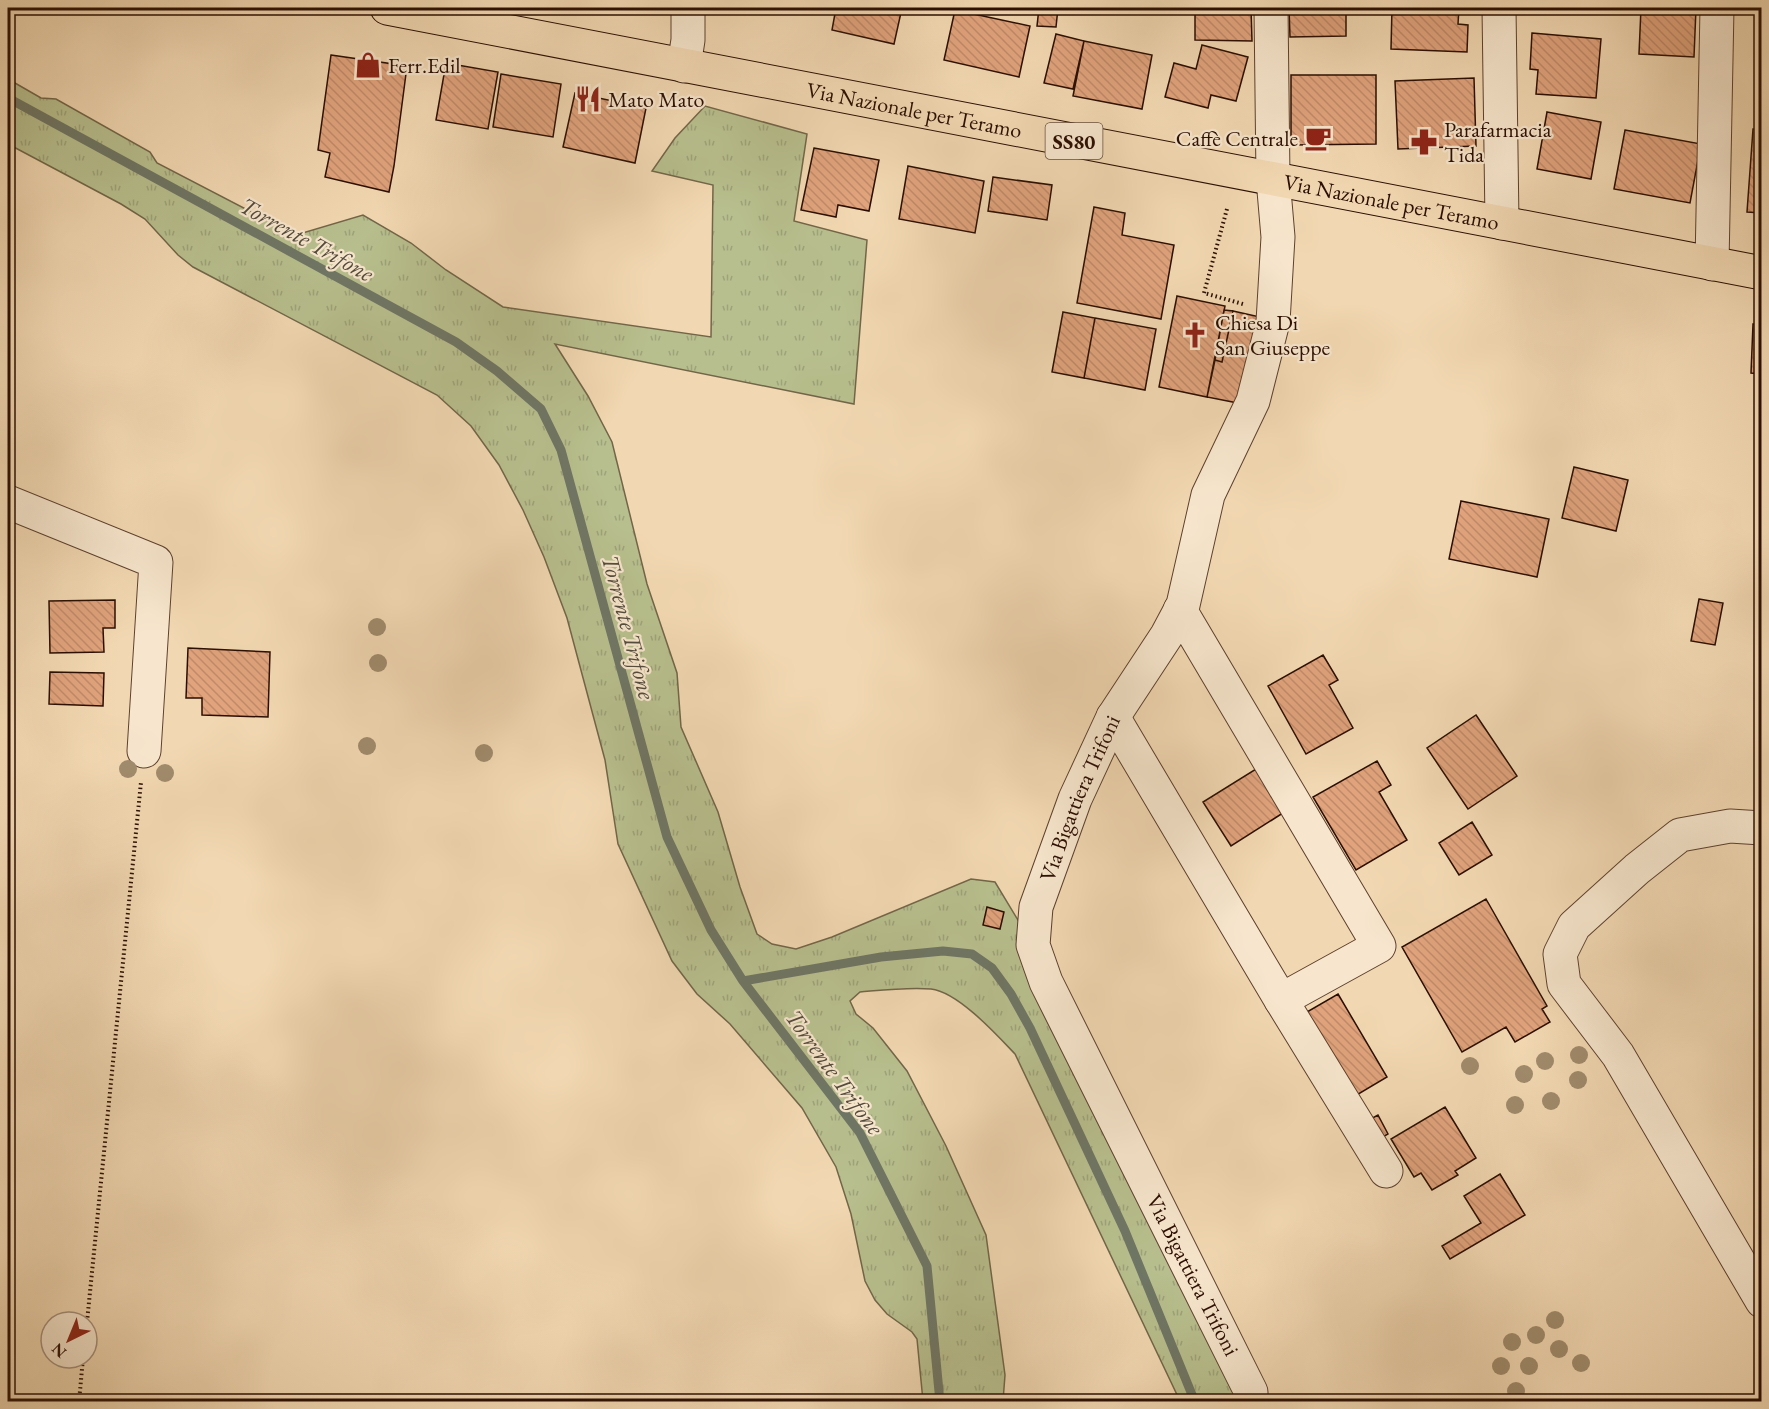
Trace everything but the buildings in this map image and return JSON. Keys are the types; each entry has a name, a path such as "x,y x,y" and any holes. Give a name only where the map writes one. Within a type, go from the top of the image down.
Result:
{"main road":[{"name":"Via Nazionale per Teramo","path":"387,8 1761,273"}],"street":[{"path":"684,66 688,40 688,8"},
{"name":"Via Bigattiera Trifoni","path":"1251,1401 1251,1392 1046,982 1033,945 1036,907 1075,799 1113,717 1184,605 1209,495 1253,401 1273,322 1278,237 1273,179 1271,8"},
{"path":"1499,8 1502,223"},
{"path":"1712,264 1716,8"},
{"path":"8,502 156,562 144,751"},
{"path":"1180,610 1379,946 1281,1000"},
{"path":"1113,717 1386,1172"},
{"path":"1761,828 1730,826 1680,836 1637,869 1574,926 1560,954 1564,984 1618,1055 1761,1301"}],"path":[{"path":"1227,209 1204,293 1247,305"},
{"path":"88,1310 144,751"},
{"path":"78,1401 82,1370"}],"green space":[{"path":"8,79 41,98 56,99 150,152 157,163 296,235 363,215 411,243 446,270 503,307 711,337 713,185 652,171 675,138 705,106 807,134 794,221 867,240 854,404 555,344 588,396 612,442 647,584 677,673 681,727 718,812 740,887 757,934 772,944 796,949 832,937 971,879 995,882 1033,945 1251,1401 1180,1401 1015,1054 965,1006 942,992 913,988 860,992 850,1001 856,1014 873,1028 907,1071 946,1146 986,1235 1005,1375 1003,1401 923,1401 917,1339 912,1332 887,1314 875,1300 865,1281 851,1214 836,1167 802,1108 730,1024 697,994 672,961 618,844 605,760 567,618 544,557 499,465 471,426 437,395 193,267 178,255 145,219 8,144"}],"waterway":[{"name":"Torrente Trifone","path":"8,98 456,342 497,371 541,409 561,450 667,837 711,930 743,981 860,1133 927,1266 940,1402"},
{"path":"743,981 881,957 943,951 972,954 992,968 1011,994 1030,1028 1125,1231 1195,1402"}],"place":[{"name":"Ferr.Edil","path":"368,65"},
{"name":"Mato Mato","path":"588,99"},
{"name":"Caffè Centrale","path":"1318,138"},
{"name":"Parafarmacia Tida","path":"1424,142"},
{"name":"Chiesa Di San Giuseppe","path":"1195,335"}]}
